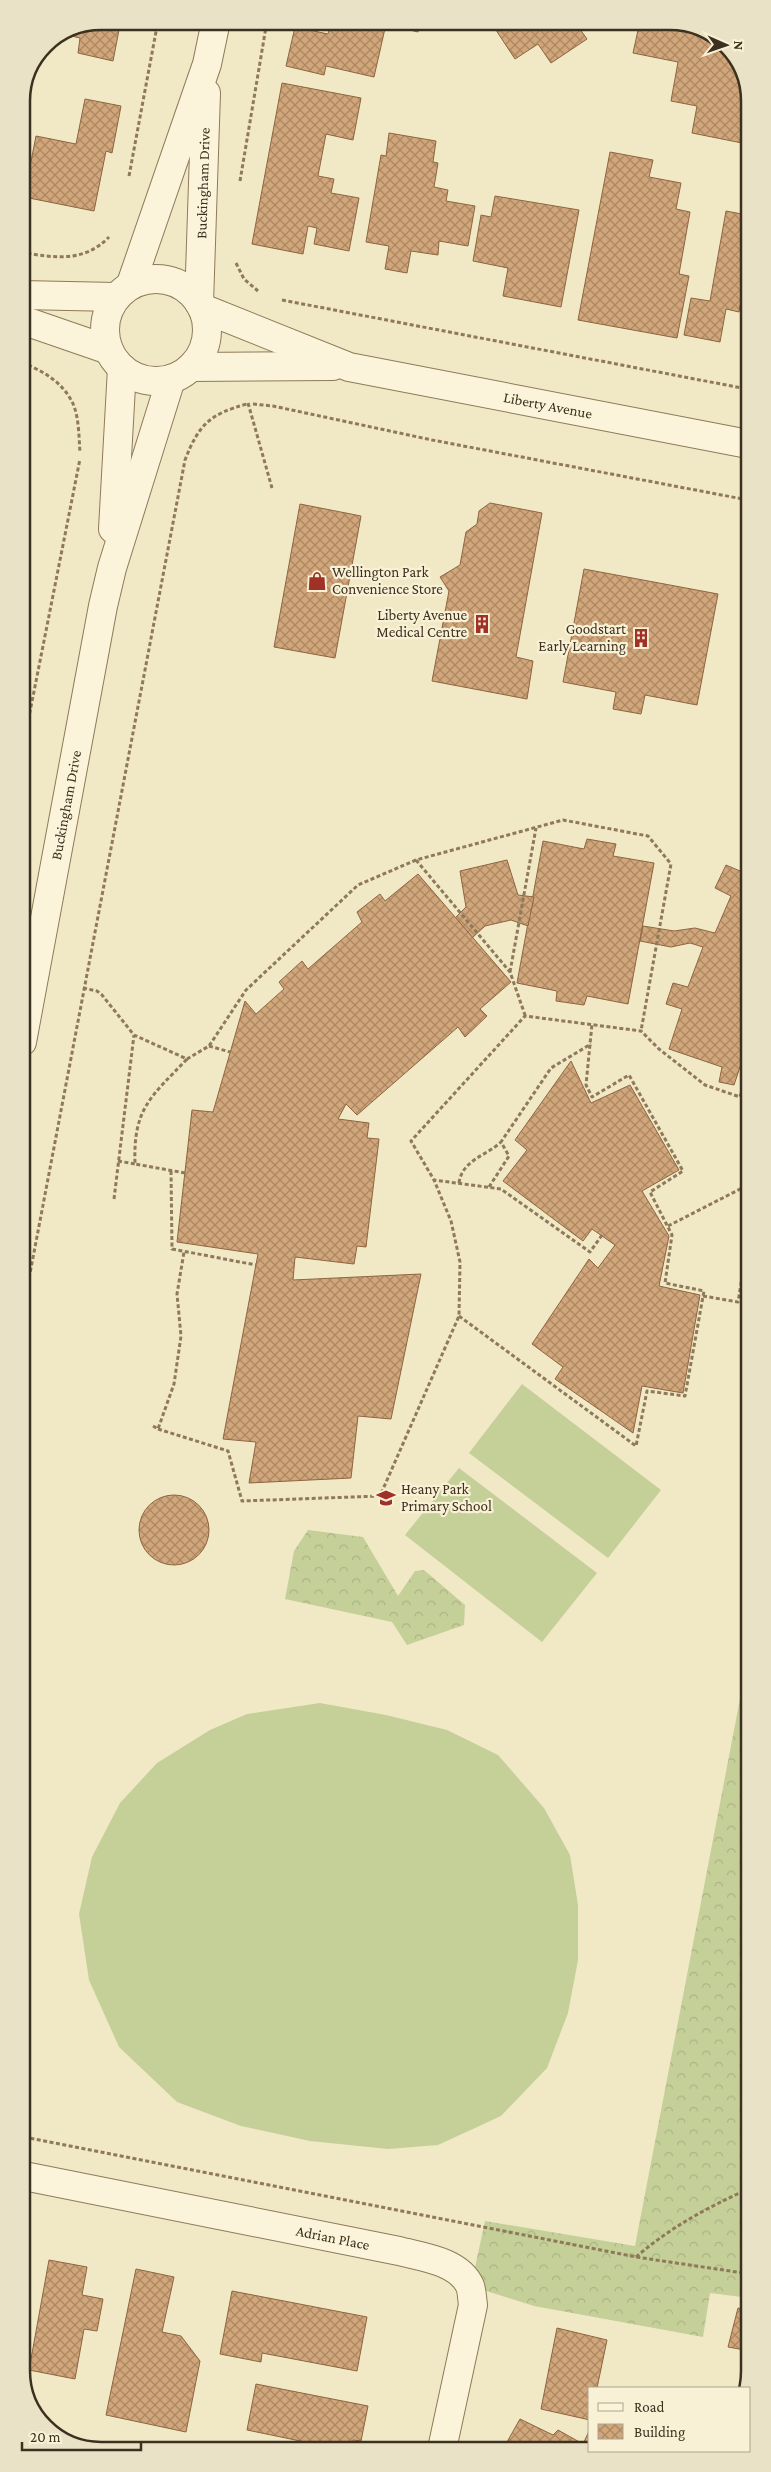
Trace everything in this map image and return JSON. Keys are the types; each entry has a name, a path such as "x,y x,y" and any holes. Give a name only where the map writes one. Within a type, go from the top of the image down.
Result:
{"street":[{"name":"Buckingham Drive","path":"201,305 208,64 214,30"},
{"name":"Buckingham Drive","path":"124,291 208,64"},
{"path":"30,295 124,291 146,279 162,279 176,282 190,291 201,305 207,333 199,357 181,373 154,381 137,378 115,359 30,323"},
{"path":"115,359 104,337 105,322 124,291"},
{"name":"Liberty Avenue","path":"201,305 350,366 741,443"},
{"name":"Buckingham Drive","path":"112,568 115,359"},
{"name":"Liberty Avenue","path":"181,373 350,366"},
{"name":"Buckingham Drive","path":"30,1000 112,568 181,373"},
{"name":"Adrian Place","path":"30,2177 399,2251 442,2262 460,2272 470,2286 472,2305 443,2442"}],"path":[{"path":"129,179 156,30"},
{"path":"240,185 266,30"},
{"path":"30,253 69,258 88,253 107,239 112,231"},
{"path":"234,258 244,280 264,297"},
{"path":"274,299 741,388"},
{"path":"30,366 46,373 64,391 74,406 81,454 30,712"},
{"path":"248,403 272,488"},
{"path":"30,1272 185,460 194,437 209,419 228,409 248,403 273,406 432,440 741,499"},
{"path":"135,1164 134,1142 138,1119 152,1096 187,1059 209,1046 246,990 358,885 416,860 563,820 648,836 672,864 641,1030"},
{"path":"510,972 536,828"},
{"path":"416,860 510,972 525,1016"},
{"path":"83,988 97,991 102,995 134,1035 187,1059"},
{"path":"525,1016 641,1030 659,1049 705,1085 740,1097 741,1094"},
{"path":"153,1426 228,1451 242,1501 380,1496 459,1316 460,1262 450,1221 434,1180 411,1141 525,1016"},
{"path":"459,1316 636,1446 646,1391 685,1396 704,1291 665,1283 672,1235 650,1192 683,1171 629,1075 592,1096 586,1085 592,1024"},
{"path":"114,1199 134,1035"},
{"path":"459,1183 460,1175 469,1163 491,1151 501,1142 551,1068 591,1044"},
{"path":"209,1046 230,1052"},
{"path":"489,1187 509,1156 501,1142"},
{"path":"118,1161 185,1174"},
{"path":"171,1171 172,1249 256,1264"},
{"path":"434,1180 501,1189 590,1252 602,1236"},
{"path":"668,1226 741,1189"},
{"path":"158,1429 174,1384 181,1336 177,1294 184,1252"},
{"path":"703,1296 738,1302 741,1284"},
{"path":"30,2138 636,2257 741,2273"},
{"path":"636,2257 662,2235 690,2216 741,2192"}],"green space":[{"path":"522,1384 661,1490 608,1558 469,1453"},
{"path":"459,1468 597,1573 542,1642 405,1535"},
{"path":"308,1530 363,1537 398,1596 415,1571 424,1570 465,1605 464,1625 407,1645 392,1622 285,1599 294,1551"},
{"path":"741,1694 741,2297 710,2293 703,2337 534,2306 471,2286 485,2221 635,2246"},
{"path":"320,1703 386,1715 447,1730 498,1755 544,1808 570,1855 578,1905 578,1960 568,2013 547,2068 501,2116 438,2145 388,2149 310,2141 241,2126 177,2102 119,2047 89,1980 79,1914 92,1857 120,1803 157,1763 210,1730 247,1714"}],"building":[{"path":"119,30 113,61 78,53 80,38 72,36 87,31"},
{"path":"294,30 309,30 328,34 329,30 385,30 374,77 326,66 324,75 286,66"},
{"path":"496,30 580,30 587,39 551,63 538,44 515,59"},
{"path":"638,30 675,30 693,34 701,38 701,70 734,70 739,83 741,101 741,143 692,133 697,106 671,101 678,62 633,53"},
{"path":"282,83 361,98 353,140 326,134 318,176 334,179 331,193 359,198 349,251 314,244 317,228 308,226 303,254 252,244"},
{"path":"85,99 121,106 112,153 106,151 94,211 30,198 30,166 36,136 76,144"},
{"path":"389,133 436,141 433,162 438,163 434,187 448,190 446,201 475,206 468,246 439,241 438,255 411,251 407,273 385,269 389,246 366,242 381,155 386,156"},
{"path":"610,152 653,160 649,177 681,183 676,209 690,212 679,274 689,276 677,338 578,320"},
{"path":"495,196 579,210 561,307 503,296 508,268 473,261 481,215 491,217"},
{"path":"726,211 741,214 741,305 739,312 726,309 720,342 684,335 691,298 710,301"},
{"name":"Liberty Avenue Medical Centre","path":"490,503 542,513 516,657 533,661 527,699 432,681 449,591 440,577 460,565 466,532 477,524 479,511"},
{"name":"Wellington Park Convenience Store","path":"300,504 361,516 335,658 274,647"},
{"name":"Goodstart Early Learning","path":"584,569 718,594 697,705 645,695 641,714 613,709 616,692 563,682"},
{"path":"587,839 616,844 613,856 654,863 628,1004 587,996 584,1005 556,1001 557,991 517,983 543,841 584,849"},
{"path":"507,860 518,895 534,897 528,926 511,920 485,926 472,938 455,918 466,907 460,871"},
{"path":"726,865 740,871 741,869 741,1064 734,1085 719,1082 722,1067 669,1049 682,1009 666,1004 673,983 688,987 703,947 690,943 671,947 640,941 643,926 674,931 695,928 715,933 731,896 715,888"},
{"path":"418,874 511,982 480,1009 487,1016 465,1037 458,1027 357,1115 346,1104 338,1119 369,1123 367,1138 379,1139 366,1247 357,1246 354,1264 295,1257 293,1280 421,1274 391,1419 358,1416 351,1478 249,1483 256,1442 223,1439 258,1254 177,1242 192,1110 213,1112 245,1001 256,1014 284,989 279,982 302,961 308,969 362,922 357,912 380,894 385,901"},
{"path":"571,1061 591,1103 630,1085 679,1170 642,1191 669,1236 659,1286 700,1295 683,1393 642,1386 633,1433 555,1379 563,1367 532,1344 589,1259 598,1268 615,1245 592,1229 583,1241 503,1181 527,1150 515,1140"},
{"path":"174,1495 187,1498 199,1505 206,1517 209,1530 206,1543 199,1555 187,1562 174,1565 161,1562 149,1555 142,1543 139,1530 142,1517 149,1505 161,1498"},
{"path":"49,2260 87,2267 82,2295 103,2299 97,2331 84,2329 75,2379 30,2370"},
{"path":"136,2269 174,2277 162,2332 181,2336 200,2361 186,2432 106,2415"},
{"path":"232,2291 367,2317 357,2371 262,2353 261,2362 220,2354"},
{"path":"738,2308 741,2308 741,2349 728,2347"},
{"path":"557,2328 607,2340 597,2387 588,2387 588,2420 541,2409"},
{"path":"256,2384 368,2406 361,2441 305,2442 247,2430"},
{"path":"520,2419 553,2435 558,2430 579,2442 507,2442"},
{"path":"588,2433 588,2442 584,2442"}],"place":[{"name":"Wellington Park Convenience Store","path":"317,581"},
{"name":"Liberty Avenue Medical Centre","path":"482,624"},
{"name":"Goodstart Early Learning","path":"641,638"},
{"name":"Heany Park Primary School","path":"386,1498"}]}
